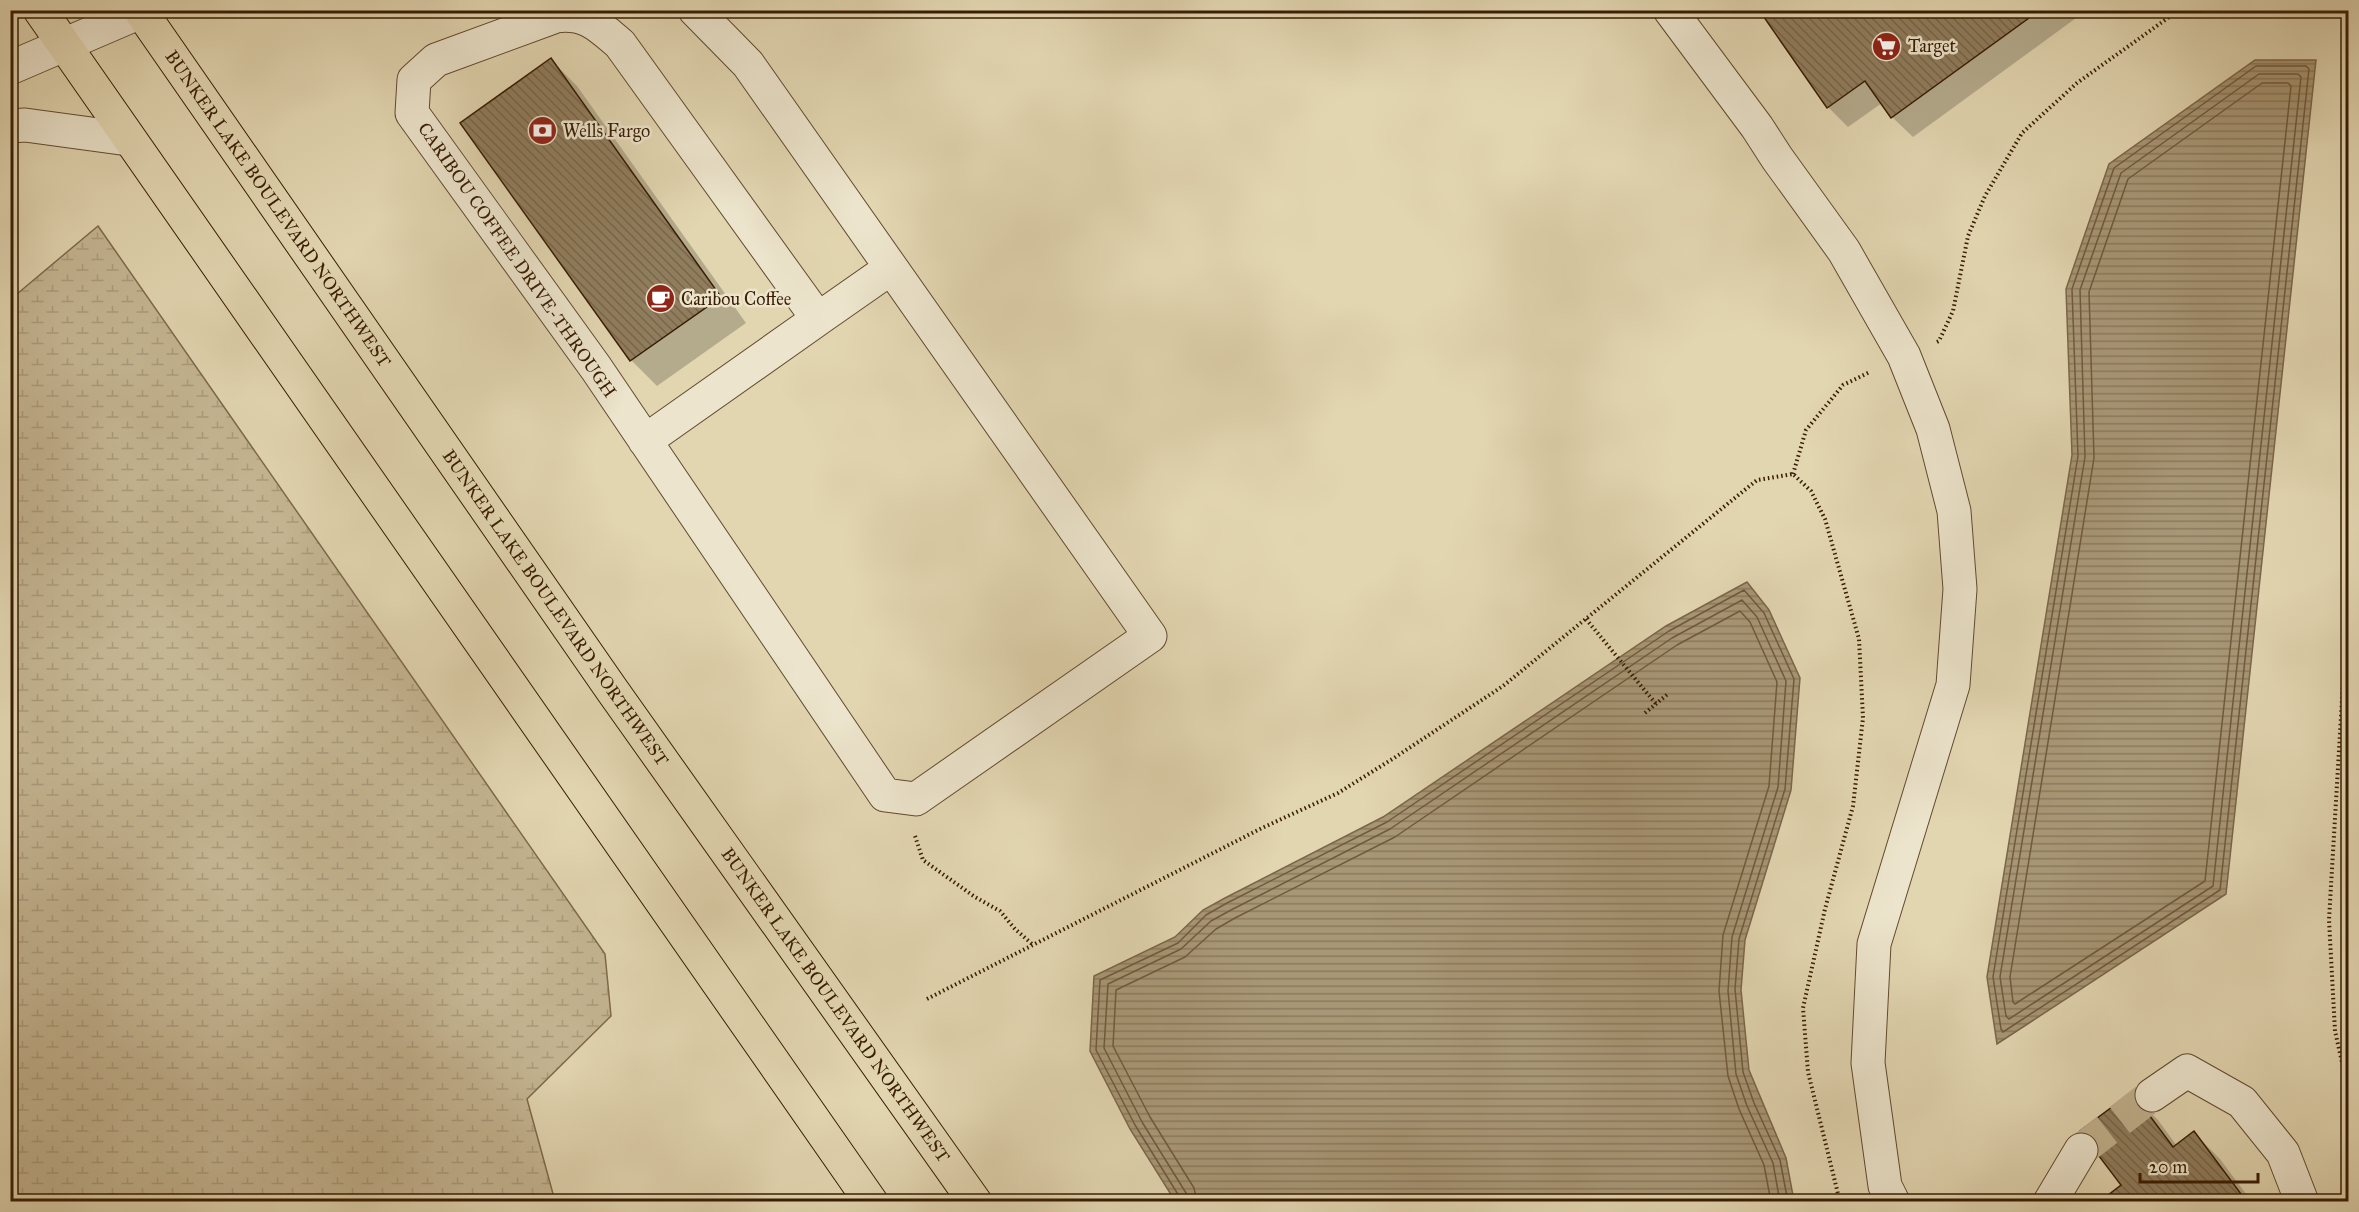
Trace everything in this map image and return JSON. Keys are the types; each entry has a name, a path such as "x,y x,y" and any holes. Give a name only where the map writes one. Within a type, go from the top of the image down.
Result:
{"main road":[{"path":"40,10 871,1202"},
{"name":"BUNKER LAKE BOULEVARD NORTHWEST","path":"142,11 612,690 975,1202"}],"street":[{"path":"695,10 748,64 1150,636 916,799"},
{"path":"1670,10 1757,127 1844,251 1904,356 1933,429 1954,512 1960,589 1953,685 1874,944 1868,1063 1886,1186 1893,1202"},
{"path":"10,68 142,11"},
{"name":"CARIBOU COFFEE DRIVE-THROUGH","path":"818,320 620,44 593,21 572,14 556,16 436,60 414,80 412,113 625,411 885,795 916,799"},
{"path":"10,126 25,125 128,139"},
{"path":"645,441 891,268"},
{"path":"2152,1095 2187,1071 2242,1102 2283,1153 2302,1202"},
{"path":"2050,1202 2081,1150"}],"path":[{"path":"1793,474 1806,430 1843,384 1940,342 1953,311 1968,236 1984,196 2022,133 2077,83 2179,10"},
{"path":"927,999 1262,828 1338,793 1503,686 1757,480 1793,474"},
{"path":"1793,474 1811,491 1825,519 1859,639 1863,718 1853,806 1825,909 1803,1008 1808,1072 1840,1202"},
{"path":"2349,598 2329,920 2336,1031 2349,1089"},
{"path":"1586,619 1656,704"},
{"path":"1645,713 1669,693"},
{"path":"916,799 912,829 923,860 975,897 1000,911 1032,944"}],"green space":[{"path":"98,226 605,954 611,1016 527,1099 555,1201 11,1201 11,299"}],"water":[{"path":"2255,60 2316,60 2226,894 1997,1044 1987,977 2072,455 2066,289 2109,164"},
{"path":"1747,582 1769,610 1800,678 1791,790 1745,940 1741,990 1749,1070 1786,1158 1794,1201 1175,1201 1130,1129 1090,1051 1094,976 1175,937 1203,910 1383,817 1666,626"}],"building":[{"name":"Target","path":"1759,10 2040,10 1891,118 1865,81 1827,108"},
{"path":"551,58 721,297 630,361 460,123"},
{"path":"2132,1092 2173,1147 2194,1131 2247,1202 2099,1202 2121,1185 2080,1131"}],"tunnel":[{"path":"2081,1150 2152,1095"}],"place":[{"name":"Target","path":"1887,46"},
{"name":"Wells Fargo","path":"542,131"},
{"name":"Caribou Coffee","path":"660,299"}]}
